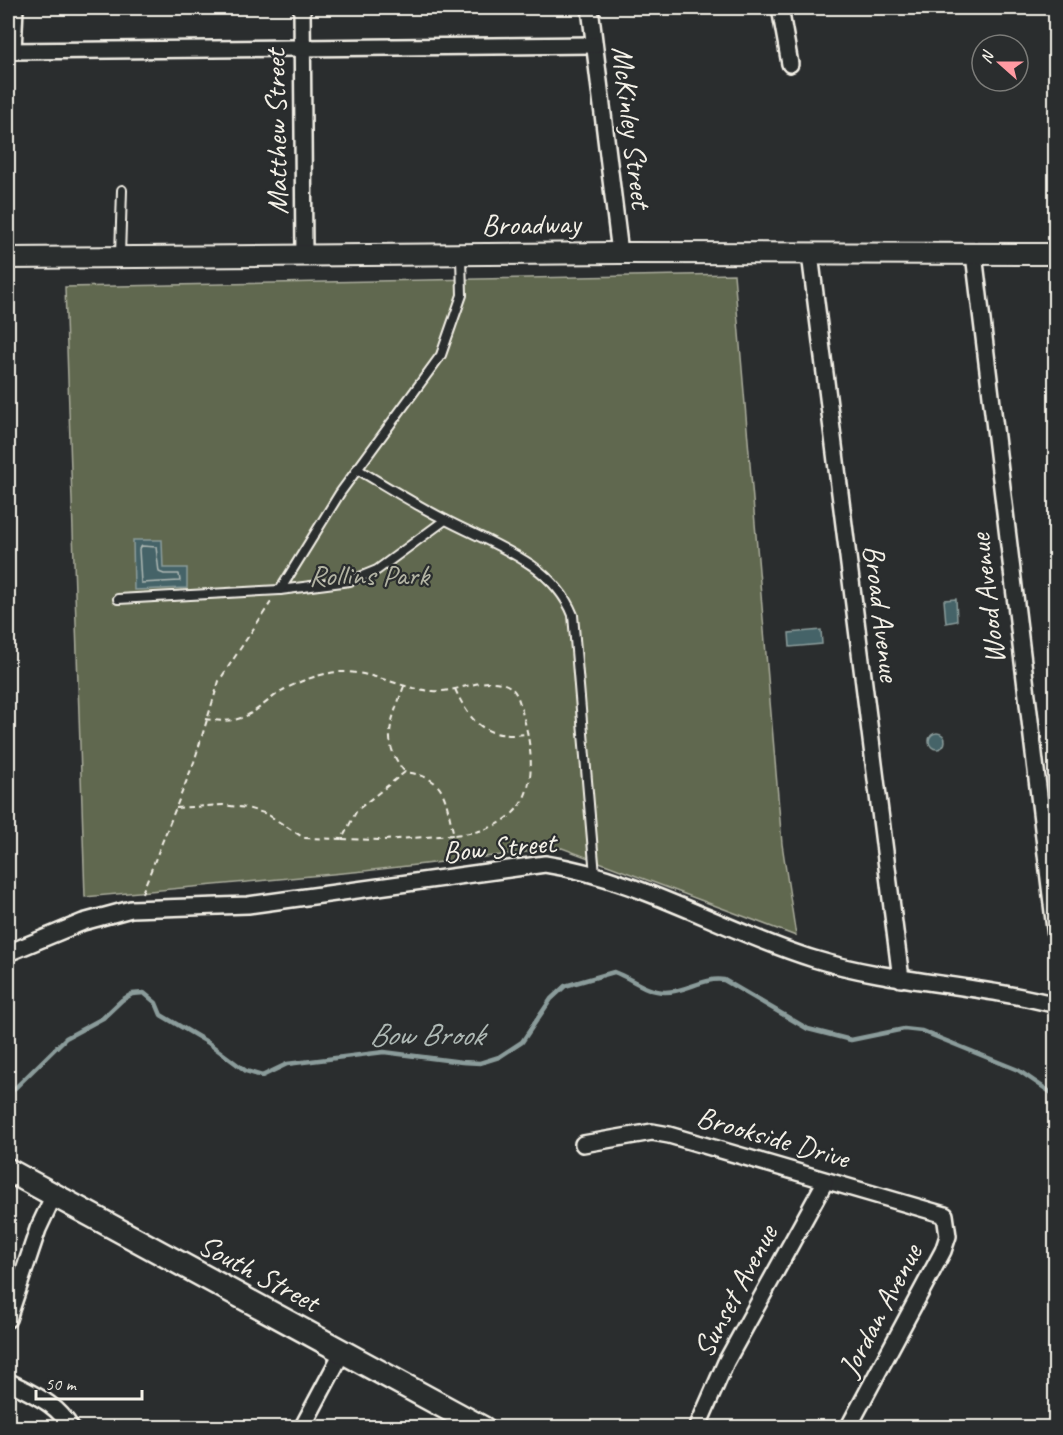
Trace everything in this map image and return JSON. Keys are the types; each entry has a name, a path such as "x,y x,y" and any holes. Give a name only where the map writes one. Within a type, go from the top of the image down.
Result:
{"main road":[{"name":"South Street","path":"8,1170 53,1197 483,1428"}],"street":[{"path":"15,8 10,51 594,45"},
{"name":"Matthew Street","path":"302,8 304,255"},
{"name":"McKinley Street","path":"590,8 620,253"},
{"path":"780,8 790,64"},
{"name":"Broadway","path":"8,258 620,253 1056,254"},
{"name":"Broad Avenue","path":"810,254 901,979"},
{"name":"Wood Avenue","path":"974,254 1056,937"},
{"name":"Bow Street","path":"8,953 83,922 131,909 248,905 544,864 578,869 811,958 901,979 1056,1005"},
{"name":"Brookside Drive","path":"583,1144 652,1132 669,1135 945,1215"},
{"name":"Sunset Avenue","path":"697,1428 726,1362 825,1182"},
{"path":"8,1319 38,1229 53,1197"},
{"name":"Jordan Avenue","path":"848,1428 943,1251 948,1236 945,1215"},
{"path":"302,1428 343,1351"},
{"path":"8,1382 63,1413 71,1428"}],"lane":[{"path":"120,258 122,190"},
{"path":"280,590 357,469 441,355 462,295 461,254"},
{"path":"357,469 445,520 518,558 546,576 566,597 573,615 595,875"},
{"path":"118,599 280,590 350,581 377,570 445,520"}],"path":[{"path":"142,893 194,762 206,719 227,666 280,590"},
{"path":"176,808 210,805 248,808 267,814 304,838 383,840 454,835 495,826 517,808 532,775 532,750 518,696 510,686 478,682 455,689 432,691 369,676 329,673 285,689 244,717 224,722 206,719"},
{"path":"404,685 392,718 388,742 392,753 405,772 423,775 437,784 454,835"},
{"path":"455,689 465,709 480,727 503,735 528,734"},
{"path":"342,839 357,810 405,772"}],"green space":[{"name":"Rollins Park","path":"734,274 782,844 796,936 562,848 364,871 85,897 65,287"}],"water":[{"path":"133,540 162,540 163,568 187,568 187,588 134,590"},
{"path":"956,599 957,621 946,623 944,600"},
{"path":"821,630 822,644 790,647 789,633"},
{"path":"937,733 943,735 945,741 943,747 937,749 931,747 929,741 931,735"}],"waterway":[{"name":"Bow Brook","path":"8,1095 66,1038 103,1018 132,994 144,993 156,1003 161,1015 207,1042 246,1071 262,1076 287,1064 384,1052 480,1063 499,1057 522,1042 551,999 565,986 614,972 645,987 665,992 681,990 709,981 724,980 808,1029 851,1040 904,1029 922,1031 1018,1070 1056,1096"}]}
